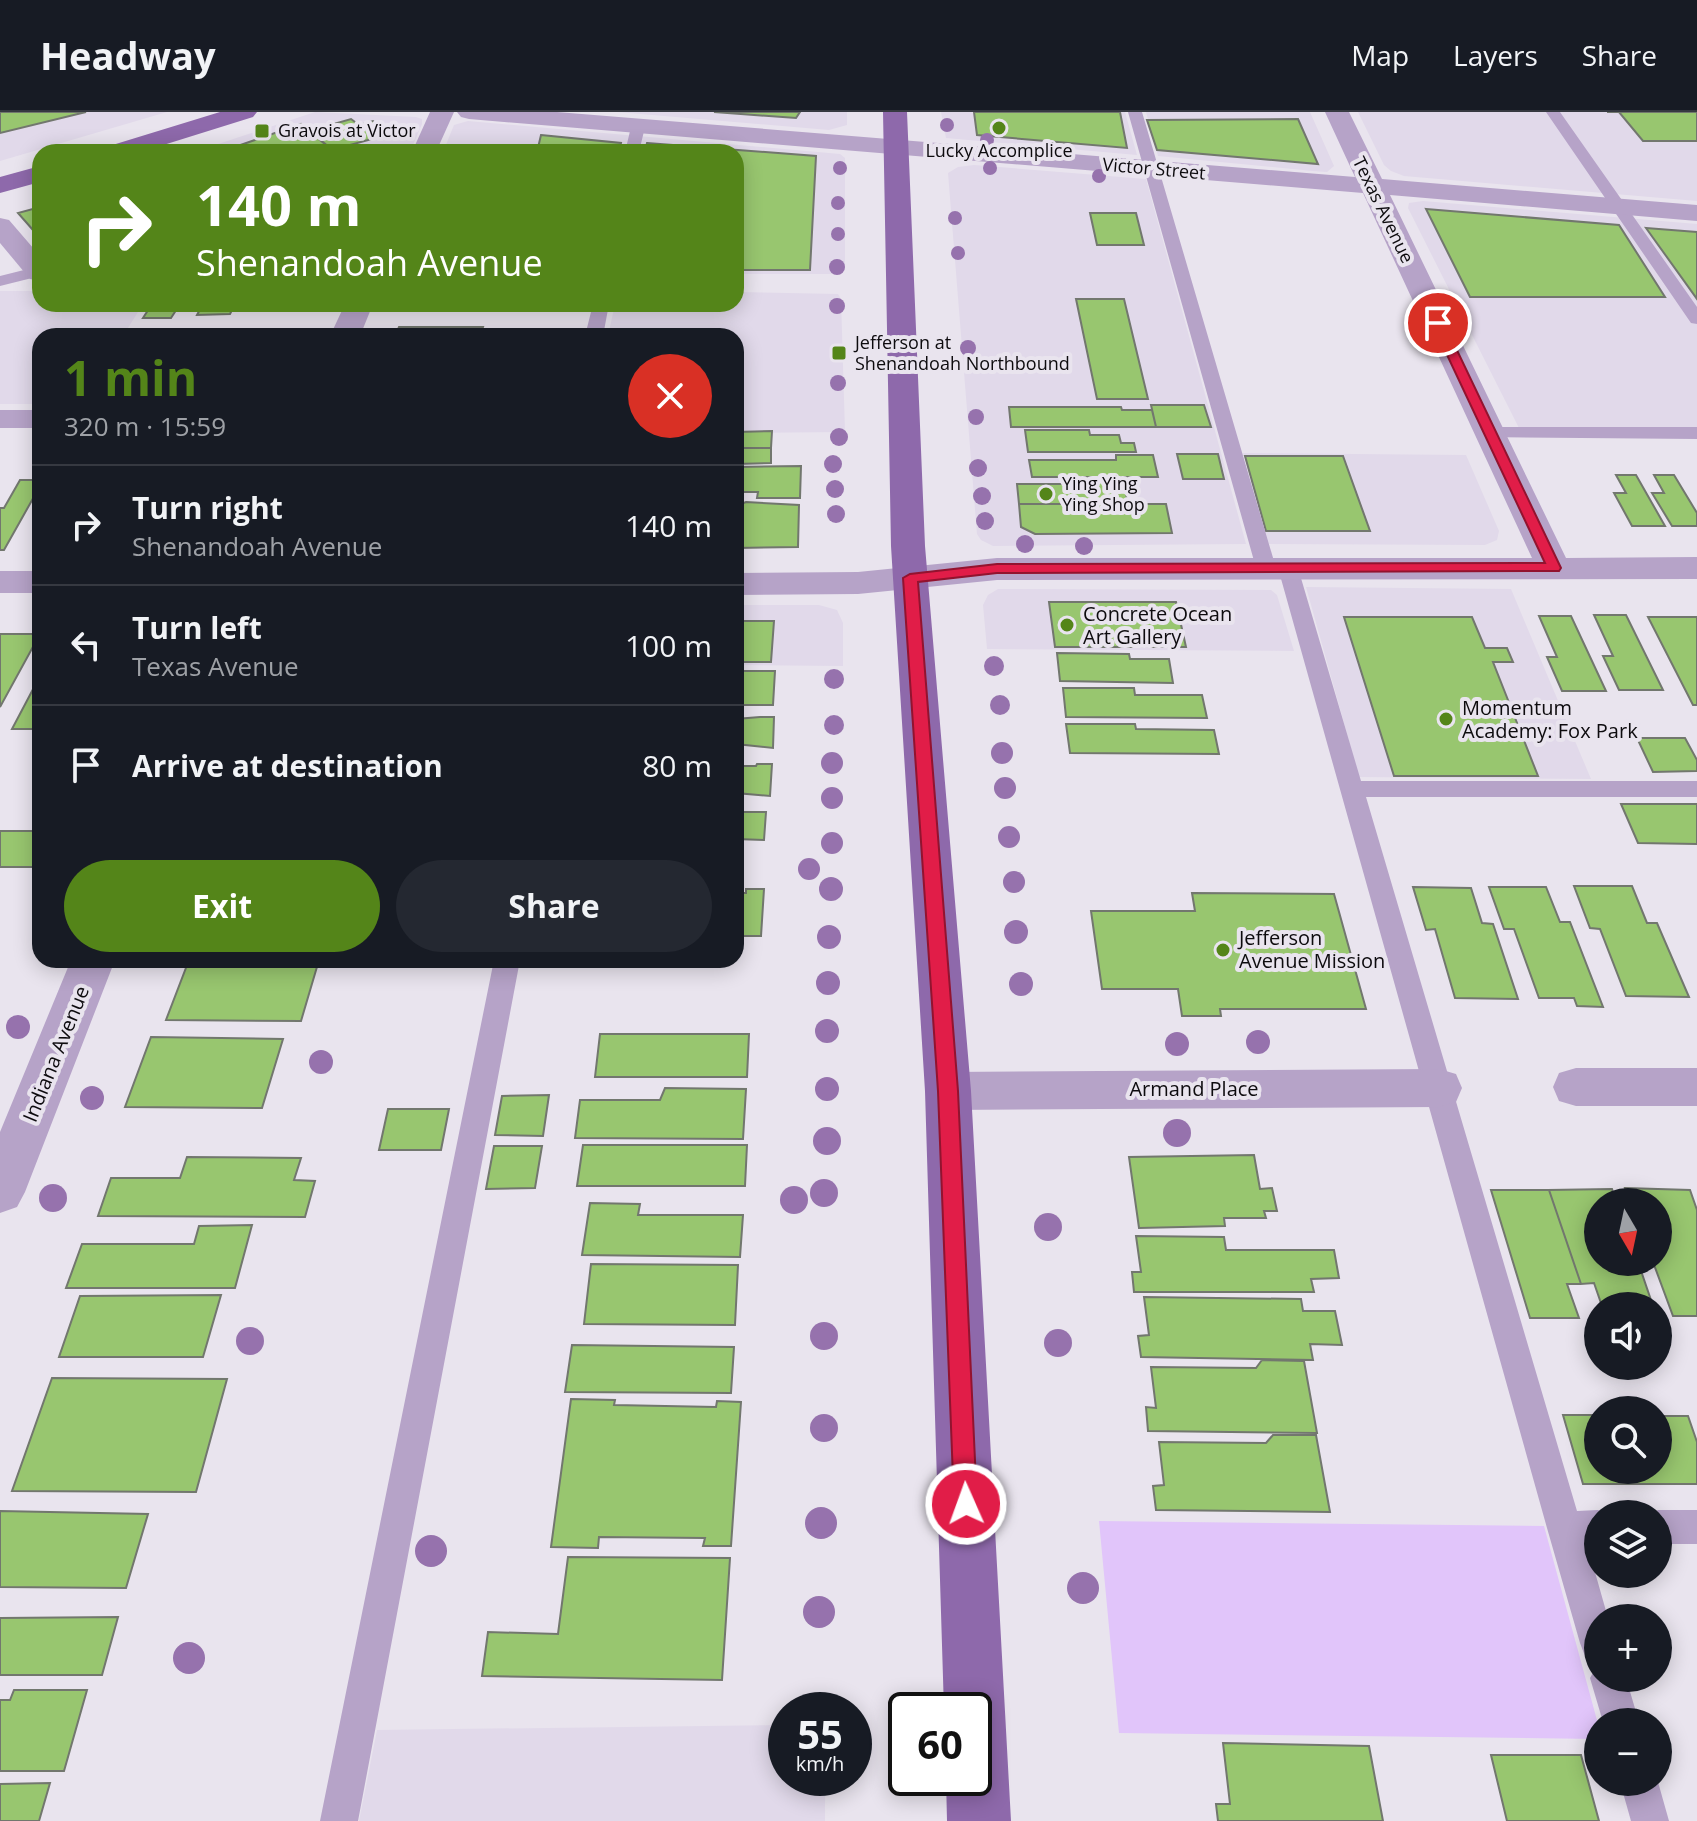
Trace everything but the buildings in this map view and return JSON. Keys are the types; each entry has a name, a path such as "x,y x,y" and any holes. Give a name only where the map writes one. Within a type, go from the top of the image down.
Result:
{"main road":[{"path":"141,144 245,112"},
{"path":"895,130 910,578 948,1091 979,1821"},
{"path":"0,185 32,176"}],"street":[{"path":"428,144 442,112"},
{"name":"Victor Street","path":"469,112 638,127 895,130 1152,169 1697,213"},
{"name":"Texas Avenue","path":"1337,112 1554,568"},
{"path":"0,226 32,264"},
{"path":"0,419 32,419"},
{"path":"744,584 830,584 997,569 1697,568"},
{"path":"0,582 32,582"},
{"name":"Indiana Avenue","path":"0,1192 90,968"},
{"path":"1576,1087 1697,1087"},
{"name":"Armand Place","path":"948,1091 1439,1088"}],"lane":[{"path":"1135,112 1277,568 1352,789 1586,1604"},
{"path":"1553,112 1697,319"},
{"path":"634,144 638,127"},
{"path":"0,281 32,274"},
{"path":"1490,433 1697,433"},
{"path":"1352,789 1697,789"},
{"path":"339,1821 505,968"},
{"path":"1564,1528 1584,1527"},
{"path":"1672,1527 1697,1527"},
{"path":"1643,1796 1650,1821"}],"shaded area":[{"path":"0,112 167,112 58,144 32,144 32,152 0,161"},
{"path":"315,112 422,119 413,144 218,144"},
{"path":"617,112 847,112 847,125 829,130"},
{"path":"941,112 1125,112 1137,155 946,138"},
{"path":"1146,112 1310,112 1334,166 1327,172 1158,156"},
{"path":"1358,112 1697,112 1697,201 1404,176 1384,165"},
{"path":"468,121 727,144 446,144 454,125"},
{"path":"744,145 840,154 845,158 845,270 835,274 744,274"},
{"path":"974,165 1146,179 1246,544 993,546 981,540 977,534 948,173 958,167"},
{"path":"1423,201 1697,224 1697,429 1519,428 1408,208 1409,203"},
{"path":"0,291 32,291 32,312 138,312 128,328 32,328 32,404 0,404"},
{"path":"744,292 838,294 841,299 845,432 744,433 744,328 610,328 613,312 744,312"},
{"path":"1243,453 1466,455 1499,531 1497,540 1485,545 1269,544"},
{"path":"1306,587 1511,589 1591,779 1359,777"},
{"path":"998,589 1271,590 1277,595 1294,651 987,649 983,605 988,595"},
{"path":"744,605 819,605 837,610 843,623 843,666 744,665"},
{"path":"1099,1521 1544,1526 1584,1673 1584,1692 1589,1692 1594,1708 1584,1708 1584,1739 1119,1733"},
{"path":"768,1725 768,1796 825,1796 825,1821 359,1821 377,1730"}],"place":[{"name":"Lucky Accomplice","path":"999,128"},
{"name":"Gravois at Victor","path":"262,131"},
{"name":"Jefferson at Shenandoah Northbound","path":"839,353"},
{"name":"Ying Ying Ying Shop","path":"1046,494"},
{"name":"Concrete Ocean Art Gallery","path":"1067,625"},
{"name":"Momentum Academy: Fox Park","path":"1446,719"},
{"name":"Jefferson Avenue Mission","path":"1223,950"}],"route":[{"path":"966,1504 948,1091 910,578 997,569 1554,568 1438,323"}]}
